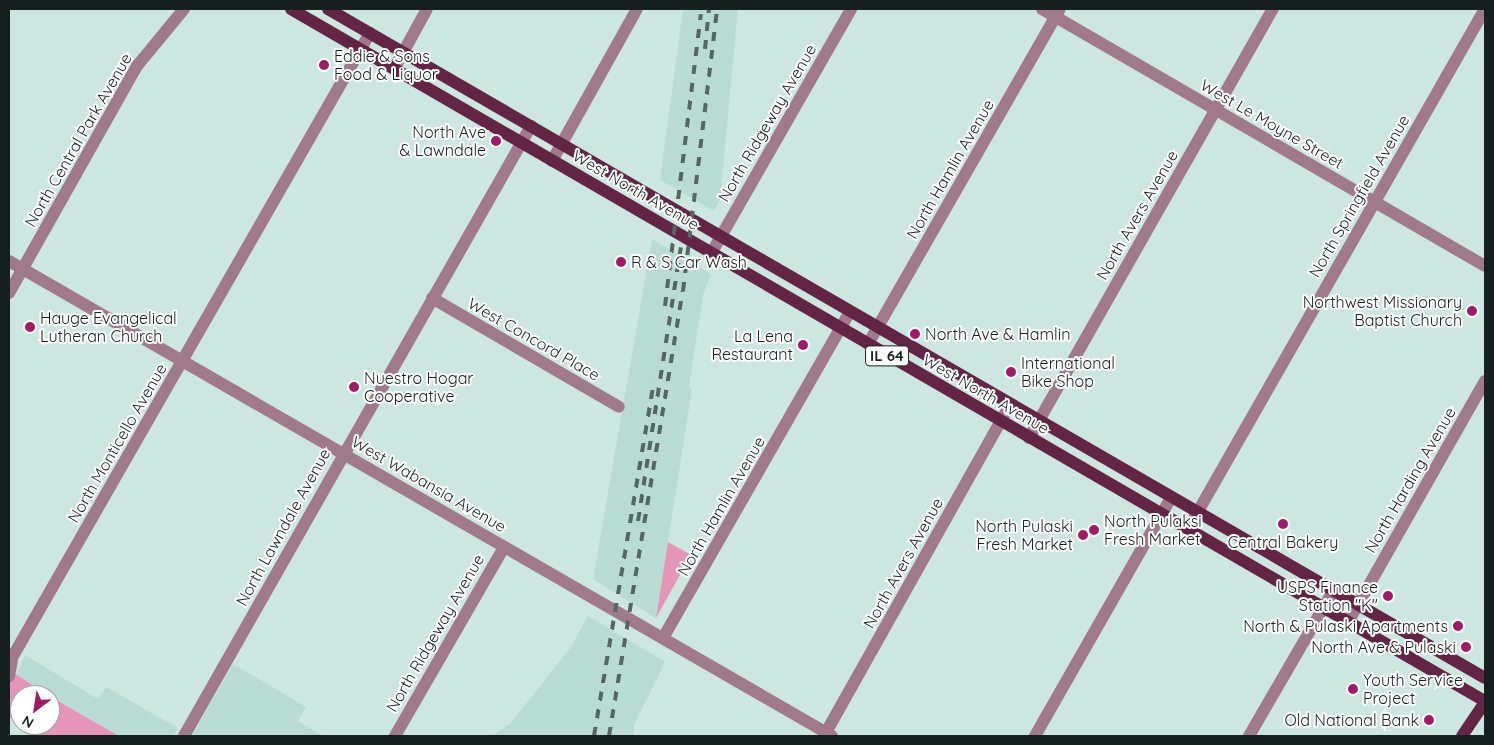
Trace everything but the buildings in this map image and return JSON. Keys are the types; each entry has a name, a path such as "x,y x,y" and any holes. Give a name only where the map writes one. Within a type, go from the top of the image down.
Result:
{"main road":[{"name":"West North Avenue","path":"291,9 1485,701"},
{"name":"West North Avenue","path":"328,9 720,238 1485,678"},
{"path":"1462,736 1485,701"}],"street":[{"name":"North Central Park Avenue","path":"9,293 137,66 184,9"},
{"path":"394,69 428,9"},
{"path":"552,161 637,9"},
{"name":"North Ridgeway Avenue","path":"712,252 850,9"},
{"name":"West Le Moyne Street","path":"1042,9 1058,13 1216,110 1485,266"},
{"name":"North Avers Avenue","path":"1029,438 1273,9"},
{"name":"North Springfield Avenue","path":"1188,529 1485,9"},
{"name":"North Hamlin Avenue","path":"868,344 1058,13"},
{"name":"North Monticello Avenue","path":"9,676 10,662 370,33"},
{"name":"North Lawndale Avenue","path":"184,736 531,126"},
{"name":"West Wabansia Avenue","path":"9,260 663,638 827,735"},
{"name":"West Concord Place","path":"432,298 618,407"},
{"name":"North Hamlin Avenue","path":"663,638 850,312"},
{"name":"North Harding Avenue","path":"1348,622 1485,381"},
{"name":"North Avers Avenue","path":"827,735 1010,405"},
{"path":"1035,736 1171,498"},
{"name":"North Ridgeway Avenue","path":"395,736 504,547"},
{"path":"1249,736 1333,591"}],"shaded area":[{"path":"683,9 738,9 720,200 714,211 660,180"},
{"path":"652,239 711,274 703,295 689,387 692,389 656,618 593,579"},
{"path":"668,542 691,555 656,618"},
{"path":"588,616 665,662 634,725 634,736 492,736 510,724 571,647"},
{"path":"25,655 98,699 106,687 178,728 173,736 119,736 60,702 60,685 32,685 16,675"},
{"path":"233,664 306,707 298,721 323,736 192,736"},
{"path":"9,670 32,685 10,685 9,717"},
{"path":"60,702 119,736 40,735 60,735"}],"railway":[{"path":"705,49 709,9"},
{"path":"609,736 683,291 717,9"},
{"path":"665,306 701,14"},
{"path":"638,521 681,247"},
{"path":"594,736 654,381"}],"place":[{"name":"Eddie & Sons Food & Liquor","path":"324,65"},
{"name":"North Ave & Lawndale","path":"496,141"},
{"name":"R & S Car Wash","path":"621,262"},
{"name":"Northwest Missionary Baptist Church","path":"1472,311"},
{"name":"Hauge Evangelical Lutheran Church","path":"30,327"},
{"name":"North Ave & Hamlin","path":"915,334"},
{"name":"La Lena Restaurant","path":"803,345"},
{"name":"International Bike Shop","path":"1011,372"},
{"name":"Nuestro Hogar Cooperative","path":"354,387"},
{"name":"Central Bakery","path":"1283,524"},
{"name":"North Pulaksi Fresh Market","path":"1094,530"},
{"name":"North Pulaski Fresh Market","path":"1083,535"},
{"name":"USPS Finance Station \"K\"","path":"1388,596"},
{"name":"North & Pulaski Apartments","path":"1458,626"},
{"name":"North Ave & Pulaski","path":"1466,647"},
{"name":"Youth Service Project","path":"1353,689"},
{"name":"Old National Bank","path":"1429,720"}]}
